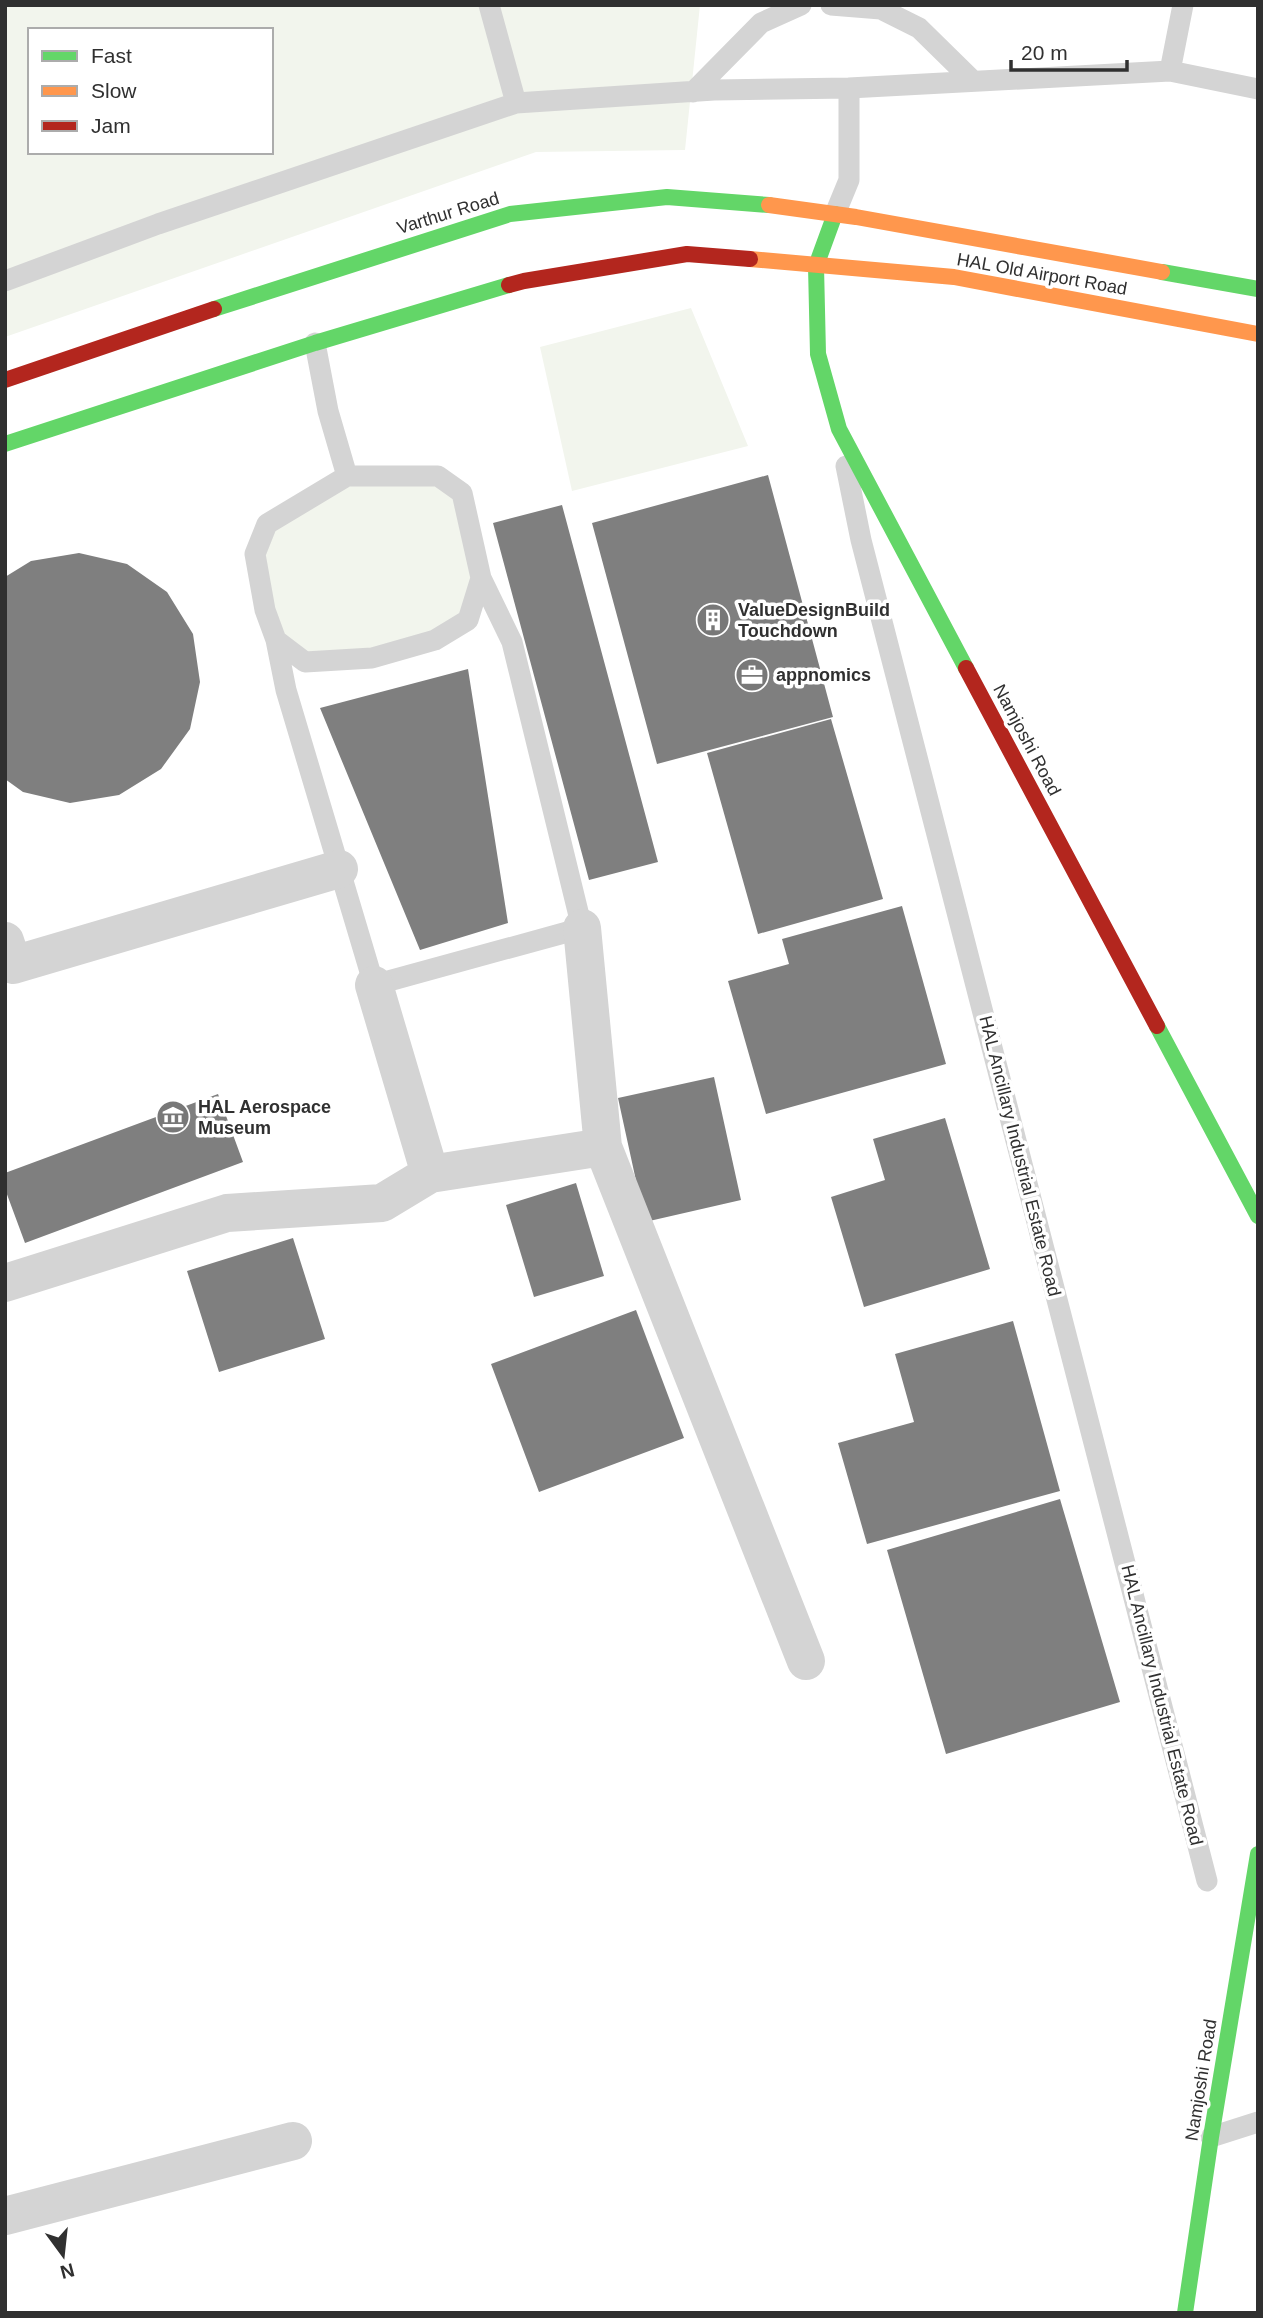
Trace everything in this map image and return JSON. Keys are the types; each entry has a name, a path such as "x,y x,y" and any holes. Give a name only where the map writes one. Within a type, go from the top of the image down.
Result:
{"main road":[{"name":"Varthur Road","path":"5,380 292,283 510,214 667,197 750,202 919,228"},
{"path":"5,444 315,343 524,281 687,254 816,266 835,214"},
{"name":"HAL Old Airport Road","path":"919,228 1258,289"},
{"name":"HAL Old Airport Road","path":"816,266 954,277 1258,334"},
{"name":"Namjoshi Road","path":"816,266 818,354 839,429 1258,1216"},
{"name":"Namjoshi Road","path":"1185,2313 1258,1854"}],"street":[{"path":"5,941 13,965 339,869"},
{"path":"582,928 603,1147 806,1661"},
{"path":"374,985 430,1174"},
{"path":"5,1283 227,1213 382,1203 430,1174 603,1147"},
{"path":"5,2216 293,2141"}],"lane":[{"path":"489,5 516,103"},
{"path":"693,92 761,23 801,5"},
{"path":"831,5 881,9 919,28 973,81"},
{"path":"1170,71 1183,5"},
{"path":"5,281 158,224 516,103 693,92 849,88 1170,71 1258,89"},
{"path":"835,214 849,180 849,88"},
{"path":"315,343 328,411 347,476"},
{"name":"HAL Ancillary Industrial Estate Road","path":"839,429 861,540 1207,1881"},
{"path":"347,476 438,476 462,494 481,578 512,642 582,928 374,985 286,690 276,640 265,610 255,554 267,524 347,476"},
{"path":"276,640 305,662 372,658 435,640 468,620 481,578"},
{"path":"1211,2137 1258,2122"}],"shaded area":[{"path":"5,5 700,5 685,150 536,152 5,337"},
{"path":"691,308 748,446 572,491 540,347"},
{"path":"362,483 435,485 454,499 472,578 460,614 431,631 370,649 308,652 284,634 274,608 265,556 274,530 340,489"}],"building":[{"name":"ValueDesignBuild Touchdown","path":"768,475 833,717 657,764 592,523"},
{"path":"562,505 658,862 589,880 493,523"},
{"path":"79,553 127,564 167,592 193,634 200,682 190,729 161,769 119,795 70,803 23,792 5,779 5,577 31,561"},
{"path":"468,669 508,923 420,950 320,708"},
{"path":"831,719 883,899 758,934 707,753"},
{"path":"902,906 946,1064 766,1114 728,981 789,964 782,939"},
{"path":"714,1077 741,1200 645,1222 618,1098"},
{"path":"218,1094 243,1162 25,1243 5,1189 5,1173"},
{"path":"945,1118 990,1269 864,1307 831,1197 885,1180 873,1139"},
{"path":"576,1183 604,1276 534,1297 506,1205"},
{"path":"293,1238 325,1339 219,1372 187,1271"},
{"path":"636,1310 684,1438 539,1492 491,1364"},
{"path":"1013,1321 1060,1491 867,1544 838,1443 914,1422 895,1354"},
{"path":"1060,1499 1120,1702 946,1754 887,1550"}],"traffic: fast":[{"path":"214,309 510,214 667,197 769,205"},
{"path":"835,214 816,266 818,354 839,429 966,668"},
{"path":"1162,272 1258,289"},
{"path":"5,444 315,343 509,285"},
{"path":"1157,1026 1258,1216"},
{"path":"1185,2313 1258,1854"}],"traffic: slow":[{"path":"769,205 856,217 1162,272"},
{"path":"750,259 954,277 1258,334"}],"traffic: jam":[{"path":"509,285 687,254 750,259"},
{"path":"5,380 214,309"},
{"path":"966,668 1157,1026"}],"place":[{"name":"ValueDesignBuild Touchdown","path":"713,620"},
{"name":"appnomics","path":"752,675"},
{"name":"HAL Aerospace Museum","path":"173,1117"}]}
